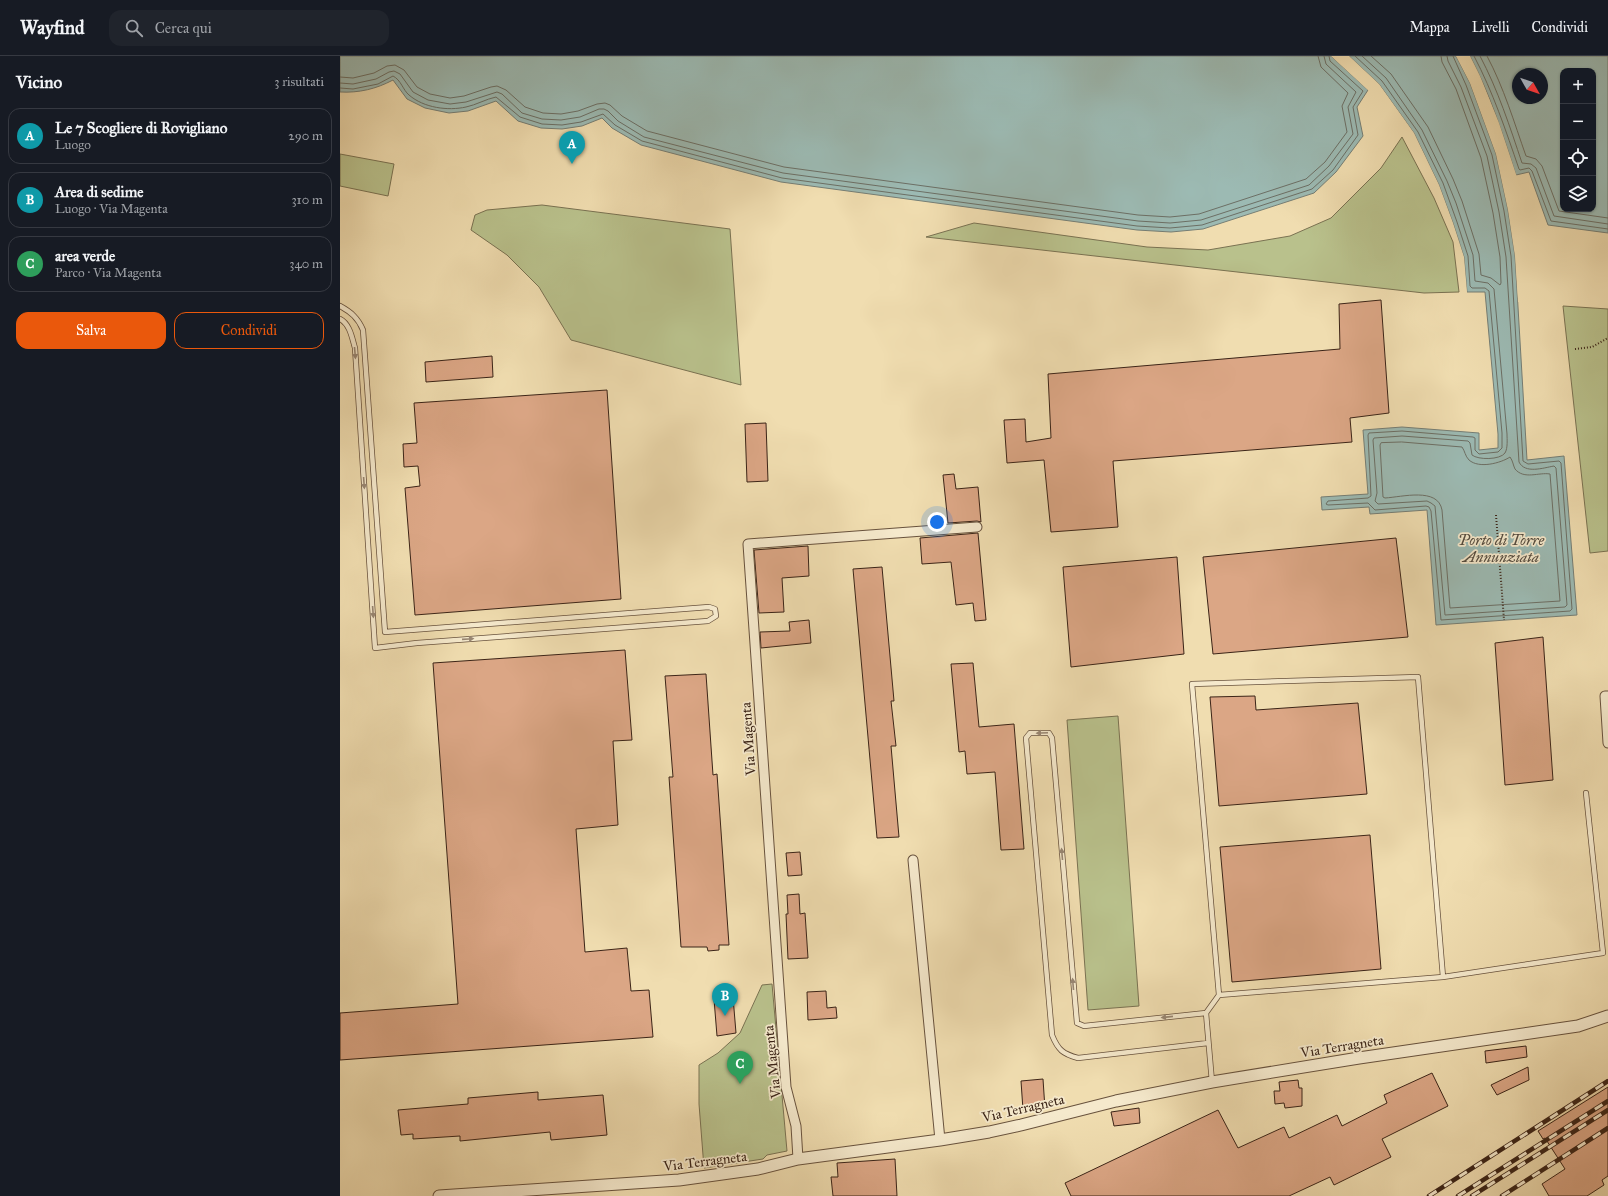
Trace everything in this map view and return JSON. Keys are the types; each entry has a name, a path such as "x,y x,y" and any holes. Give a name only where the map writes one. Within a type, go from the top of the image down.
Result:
{"street":[{"name":"Via Magenta","path":"798,1159 796,1126 786,1087 748,544 977,527"},
{"path":"1606,696 1608,743"},
{"path":"913,860 940,1140"},
{"name":"Via Terragneta","path":"439,1196 679,1180 758,1169 798,1159 940,1140 1021,1125 1116,1101 1212,1082 1359,1058 1578,1026 1608,1016"}],"lane":[{"path":"340,306 359,320 363,330 385,632 709,606 715,609 716,616 708,621 417,643 375,648 355,348 351,333 344,321 340,319"},
{"path":"1212,1082 1206,1013 1219,995 1192,684 1418,677 1443,978"},
{"path":"1206,1013 1084,1026 1077,1023 1052,738 1049,733 1030,733 1026,738 1052,1035 1056,1046 1066,1055 1078,1058 1208,1044"},
{"path":"1219,995 1443,978 1602,953 1586,793"}],"path":[{"path":"1575,349 1592,347 1608,338"},
{"path":"1496,514 1504,620"}],"green space":[{"path":"1402,137 1434,198 1453,242 1459,292 1424,293 926,237 974,223 1147,247 1208,250 1290,236 1331,218 1381,168"},
{"path":"340,154 394,164 388,196 340,186"},
{"path":"542,205 730,229 741,385 571,340 539,287 507,255 471,230 475,215 487,210"},
{"path":"1563,306 1608,309 1608,551 1590,553"},
{"path":"1118,716 1139,1006 1088,1010 1067,720"},
{"path":"772,984 787,1151 767,1155 763,1159 704,1168 699,1104 699,1065 718,1053 740,1033 762,985"}],"water":[{"path":"340,56 1331,56 1368,90 1357,107 1363,136 1336,172 1314,193 1203,229 1171,232 1137,230 781,182 641,145 612,128 602,118 582,126 562,129 541,128 518,121 496,101 468,111 449,113 425,108 407,99 393,80 367,90 340,92"},
{"name":"Porto di Torre Annunziata","path":"1349,56 1456,56 1470,83 1496,154 1508,210 1515,256 1527,460 1564,456 1577,615 1436,625 1427,510 1370,514 1369,507 1322,510 1321,497 1368,494 1363,430 1402,427 1479,433 1479,450 1498,448 1485,292 1467,292 1464,257 1453,223 1439,185 1414,133 1379,84"},
{"path":"1470,56 1608,56 1608,233 1548,225 1529,172 1516,175 1496,115"}],"pier":[{"path":"1331,56 1334,56 1370,89 1370,92"},
{"path":"1347,56 1349,56 1379,84 1414,133 1439,185 1453,223 1464,257 1467,292 1465,292 1462,258 1446,207 1412,134 1377,85"},
{"path":"1456,56 1458,56 1471,82 1498,153 1510,210 1517,256 1520,302 1518,302 1515,256 1508,210 1496,154 1470,83"},
{"path":"1468,56 1470,56 1480,76 1499,123 1517,177 1514,176 1497,124 1479,77"}],"building":[{"path":"1381,300 1389,413 1350,418 1352,442 1113,461 1118,527 1051,532 1044,460 1007,463 1004,420 1025,419 1026,442 1051,438 1048,374 1340,349 1339,304"},
{"path":"492,356 493,377 426,382 425,362"},
{"path":"607,390 621,599 415,615 405,488 420,486 418,466 404,467 403,444 417,443 414,403"},
{"path":"766,423 768,481 747,482 745,424"},
{"path":"954,474 956,489 978,487 981,522 948,523 943,475"},
{"path":"978,533 986,620 975,621 973,603 956,605 951,562 922,564 920,538"},
{"path":"1396,538 1408,637 1213,654 1203,557"},
{"path":"808,546 809,576 782,578 784,612 759,613 754,550"},
{"path":"1177,557 1184,654 1071,667 1063,567"},
{"path":"882,567 894,701 891,701 896,746 891,746 899,837 877,838 853,569"},
{"path":"809,620 811,643 761,648 760,632 790,631 789,622"},
{"path":"1543,637 1553,780 1505,785 1495,643"},
{"path":"625,650 632,740 613,741 618,825 576,829 585,952 627,948 631,991 649,990 653,1037 340,1060 340,1013 458,1004 433,663"},
{"path":"973,663 979,727 1014,724 1024,849 1001,850 995,772 967,774 965,751 959,752 951,664"},
{"path":"706,674 713,775 717,774 729,945 719,945 719,950 708,951 707,947 681,947 669,777 673,777 665,676"},
{"path":"1255,696 1256,710 1358,703 1367,794 1219,806 1210,697"},
{"path":"1370,835 1381,969 1232,982 1220,847"},
{"path":"800,852 802,875 788,876 786,853"},
{"path":"799,894 800,914 805,913 808,958 788,959 786,914 788,914 787,895"},
{"path":"826,991 827,1008 836,1007 837,1018 808,1020 807,992"},
{"path":"733,997 736,1033 717,1036 714,999"},
{"path":"1526,1046 1527,1057 1486,1063 1485,1051"},
{"path":"1528,1067 1529,1080 1497,1095 1491,1085"},
{"path":"1432,1073 1448,1106 1382,1139 1391,1157 1334,1185 1330,1177 1289,1196 1071,1196 1065,1183 1218,1110 1238,1148 1284,1127 1289,1138 1337,1115 1342,1126 1387,1103 1384,1095"},
{"path":"1043,1079 1045,1109 1023,1110 1021,1081"},
{"path":"1298,1080 1299,1088 1302,1088 1302,1106 1285,1108 1284,1103 1275,1104 1274,1091 1280,1091 1279,1082"},
{"path":"1608,1087 1608,1176 1602,1180 1604,1185 1587,1196 1549,1196 1542,1184 1565,1169 1545,1138 1543,1139 1538,1131"},
{"path":"538,1092 538,1100 603,1095 607,1135 551,1140 550,1132 460,1141 460,1136 413,1139 413,1134 401,1135 398,1110 468,1104 468,1098"},
{"path":"1139,1108 1140,1123 1114,1126 1111,1112"},
{"path":"895,1159 897,1196 833,1196 831,1177 838,1177 837,1163"}],"railway":[{"path":"1429,1196 1608,1081"},
{"path":"1458,1196 1608,1101"},
{"path":"1472,1196 1608,1110"},
{"path":"1502,1196 1608,1128"}],"place":[{"name":"Le 7 Scogliere di Rovigliano","path":"572,164"},
{"name":"Area di sedime","path":"725,1016"},
{"name":"area verde","path":"740,1084"}]}
